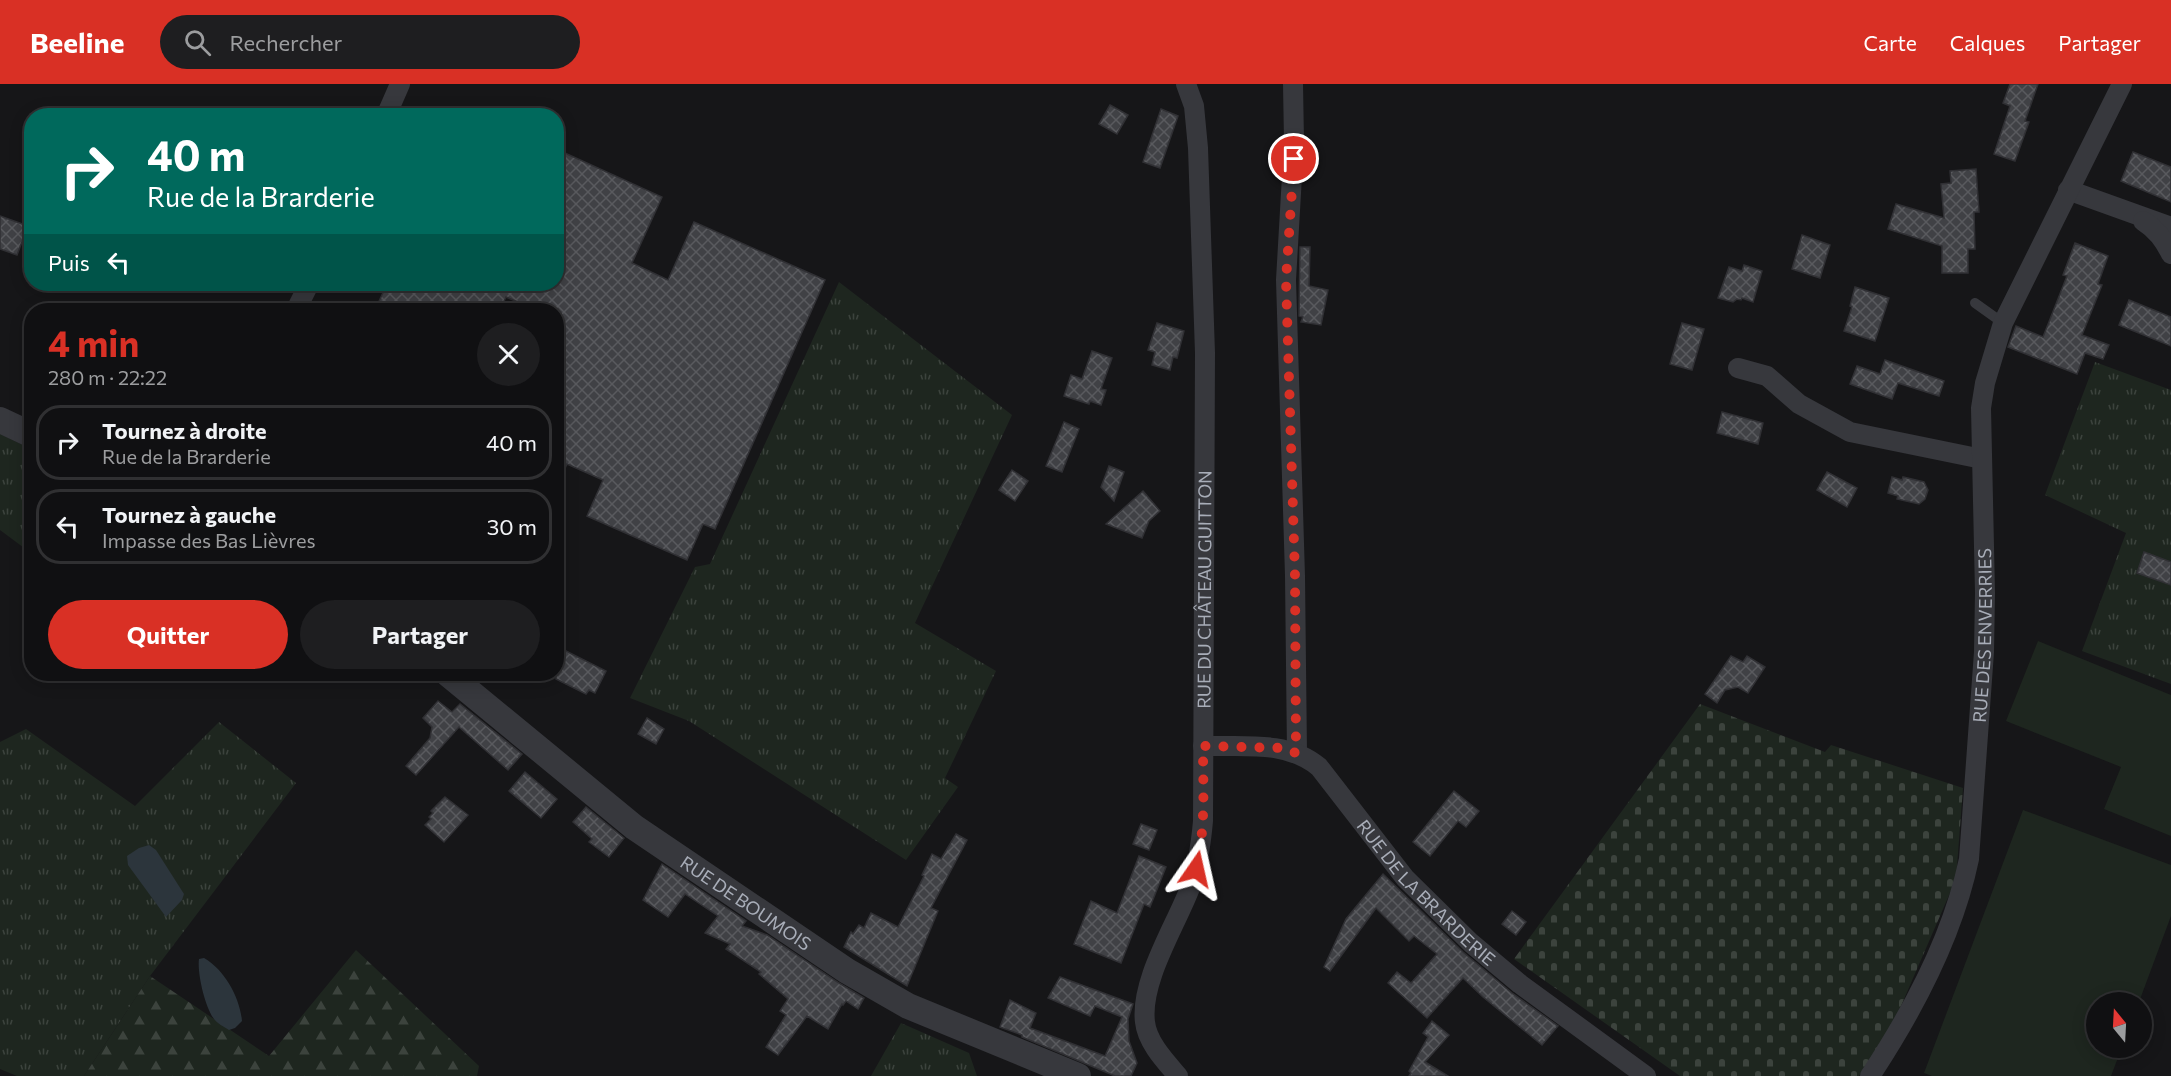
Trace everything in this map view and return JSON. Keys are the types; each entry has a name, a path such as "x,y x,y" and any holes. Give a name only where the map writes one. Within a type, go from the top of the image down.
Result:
{"street":[{"path":"390,108 400,84"},
{"name":"RUE DU CHÂTEAU GUITTON","path":"1178,1076 1156,1048 1144,1024 1144,1003 1149,982 1190,888 1201,850 1203,820 1205,353 1198,148 1194,106 1186,84"},
{"path":"1293,84 1294,141 1286,280 1295,576 1296,753"},
{"name":"RUE DES ENVERRIES","path":"1870,1076 1901,1027 1934,961 1964,883 1969,859 1984,652 1981,408 1985,383 2003,323 2121,84"},
{"path":"2068,190 2171,227"},
{"path":"2134,215 2156,231 2171,254"},
{"path":"1738,368 1767,376 1799,404 1850,432 1982,459"},
{"path":"0,420 24,431"},
{"name":"RUE DE BOUMOIS","path":"457,681 634,827 847,970 908,1006 1078,1076"},
{"name":"RUE DE LA BRARDERIE","path":"1203,746 1283,748 1319,767 1405,879 1471,943 1520,984 1646,1076"}],"lane":[{"path":"1975,303 2003,323"}],"green space":[{"path":"839,282 1012,415 915,623 996,671 945,778 958,787 906,860 689,721 630,698 695,567 710,564"},
{"path":"2095,362 2171,390 2171,684 2082,651 2126,533 2045,495"},
{"path":"0,434 24,446 24,548 0,530"},
{"path":"2038,641 2171,695 2171,836 2104,809 2121,767 2006,721"},
{"path":"1700,704 1825,752 1831,745 1963,788 1956,879 1888,1036 1859,1076 1680,1076 1514,959"},
{"path":"219,722 296,783 150,976 84,1076 17,1076 0,1069 0,742 26,729 135,806"},
{"path":"2023,810 2171,865 2171,916 2143,992 2086,992 2086,1058 2118,1058 2111,1076 1932,1076 1924,1073"},
{"path":"356,950 479,1066 477,1076 84,1076 150,976 269,1056"},
{"path":"901,1023 969,1053 977,1076 871,1076"}],"shaded area":[{"path":"149,845 156,850 184,894 182,900 166,917 128,865 127,856"},
{"path":"204,958 219,970 235,994 242,1021 235,1028 229,1030 219,1023 214,1019 208,1007 199,973 199,959"}],"building":[{"path":"2010,84 2038,84 2025,121 2029,122 2015,161 1994,154 2010,106 2003,103"},
{"path":"1110,105 1128,115 1117,134 1099,124"},
{"path":"1161,109 1178,116 1160,168 1143,162"},
{"path":"2133,152 2171,167 2171,202 2121,181"},
{"path":"564,153 662,197 632,263 668,280 694,222 825,280 715,529 703,524 687,560 587,516 603,480 567,464 564,471 564,303 520,303 506,297 503,303 378,303 384,291 564,291"},
{"path":"1976,169 1979,212 1974,212 1975,249 1968,249 1968,273 1942,273 1942,246 1888,229 1896,204 1944,218 1941,184 1951,183 1950,171"},
{"path":"0,216 24,225 24,237 17,255 0,249"},
{"path":"1802,235 1830,245 1820,278 1792,269"},
{"path":"2075,243 2108,256 2098,284 2102,285 2082,335 2109,345 2103,359 2085,353 2077,374 2008,347 2016,326 2043,337 2067,276 2063,275"},
{"path":"1300,247 1310,247 1309,286 1328,290 1321,325 1301,322 1303,317 1299,316"},
{"path":"1744,265 1762,271 1753,302 1742,298 1733,302 1718,298 1729,267 1742,271"},
{"path":"1855,287 1889,298 1875,341 1844,331 1852,307 1850,306"},
{"path":"2129,300 2171,317 2171,346 2119,325"},
{"path":"1157,323 1184,331 1177,358 1173,357 1170,370 1152,365 1155,352 1148,350"},
{"path":"1682,323 1704,329 1692,370 1670,364"},
{"path":"1092,351 1112,358 1101,389 1106,390 1101,405 1090,401 1089,404 1064,396 1071,375 1082,379"},
{"path":"1885,360 1944,381 1939,396 1898,383 1892,399 1850,384 1857,366 1880,374"},
{"path":"1722,412 1763,423 1758,444 1717,433"},
{"path":"1064,422 1079,429 1062,472 1046,466"},
{"path":"1109,466 1124,472 1114,501 1101,487"},
{"path":"1012,470 1028,481 1015,501 999,490"},
{"path":"1827,472 1857,488 1847,507 1817,490"},
{"path":"1892,477 1924,482 1928,490 1925,499 1919,504 1897,499 1898,496 1888,493"},
{"path":"1143,491 1160,511 1149,521 1142,538 1106,524"},
{"path":"2144,552 2171,562 2171,585 2137,573"},
{"path":"564,650 606,671 595,693 589,690 586,694 560,681 564,681"},
{"path":"1731,656 1743,662 1747,656 1765,667 1748,693 1738,687 1725,690 1717,703 1705,694"},
{"path":"438,701 452,712 460,704 522,754 508,770 459,727 416,775 406,766 430,738 432,727 423,718"},
{"path":"647,718 664,729 656,744 638,734"},
{"path":"525,772 557,799 541,818 509,791"},
{"path":"1454,791 1479,811 1466,827 1458,821 1430,856 1413,842"},
{"path":"445,797 468,815 444,842 425,825 431,819 429,817 433,813 431,811"},
{"path":"586,807 624,838 609,857 589,842 592,839 573,822"},
{"path":"1141,824 1157,830 1149,850 1133,844"},
{"path":"956,834 967,840 931,908 938,911 907,986 844,947 851,932 853,934 859,925 864,928 871,913 898,927 924,876 922,875 932,854 941,859"},
{"path":"1139,856 1166,867 1150,907 1144,904 1121,963 1074,944 1091,901 1117,913"},
{"path":"662,864 746,921 742,926 767,935 864,998 858,1009 846,1001 828,1029 807,1016 778,1055 766,1047 786,1015 780,1011 788,999 759,974 761,972 726,949 730,944 705,933 718,916 685,894 668,917 643,900"},
{"path":"1383,874 1463,952 1512,993 1558,1026 1542,1045 1463,978 1427,1018 1388,983 1397,972 1411,983 1437,954 1414,936 1409,941 1376,908 1330,971 1324,967 1346,919"},
{"path":"1512,911 1526,922 1516,935 1502,924"},
{"path":"1060,977 1133,1004 1128,1019 1129,1041 1137,1063 1131,1076 1115,1076 1000,1027 1010,1000 1036,1013 1030,1028 1105,1056 1122,1017 1095,1006 1090,1016 1048,998"},
{"path":"1432,1021 1449,1035 1425,1062 1448,1076 1409,1076 1411,1073 1409,1071 1428,1037 1423,1033"}],"route":[{"path":"1196,869 1201,850 1203,820 1203,746 1283,748 1296,753 1295,576 1286,280 1294,159"}]}
